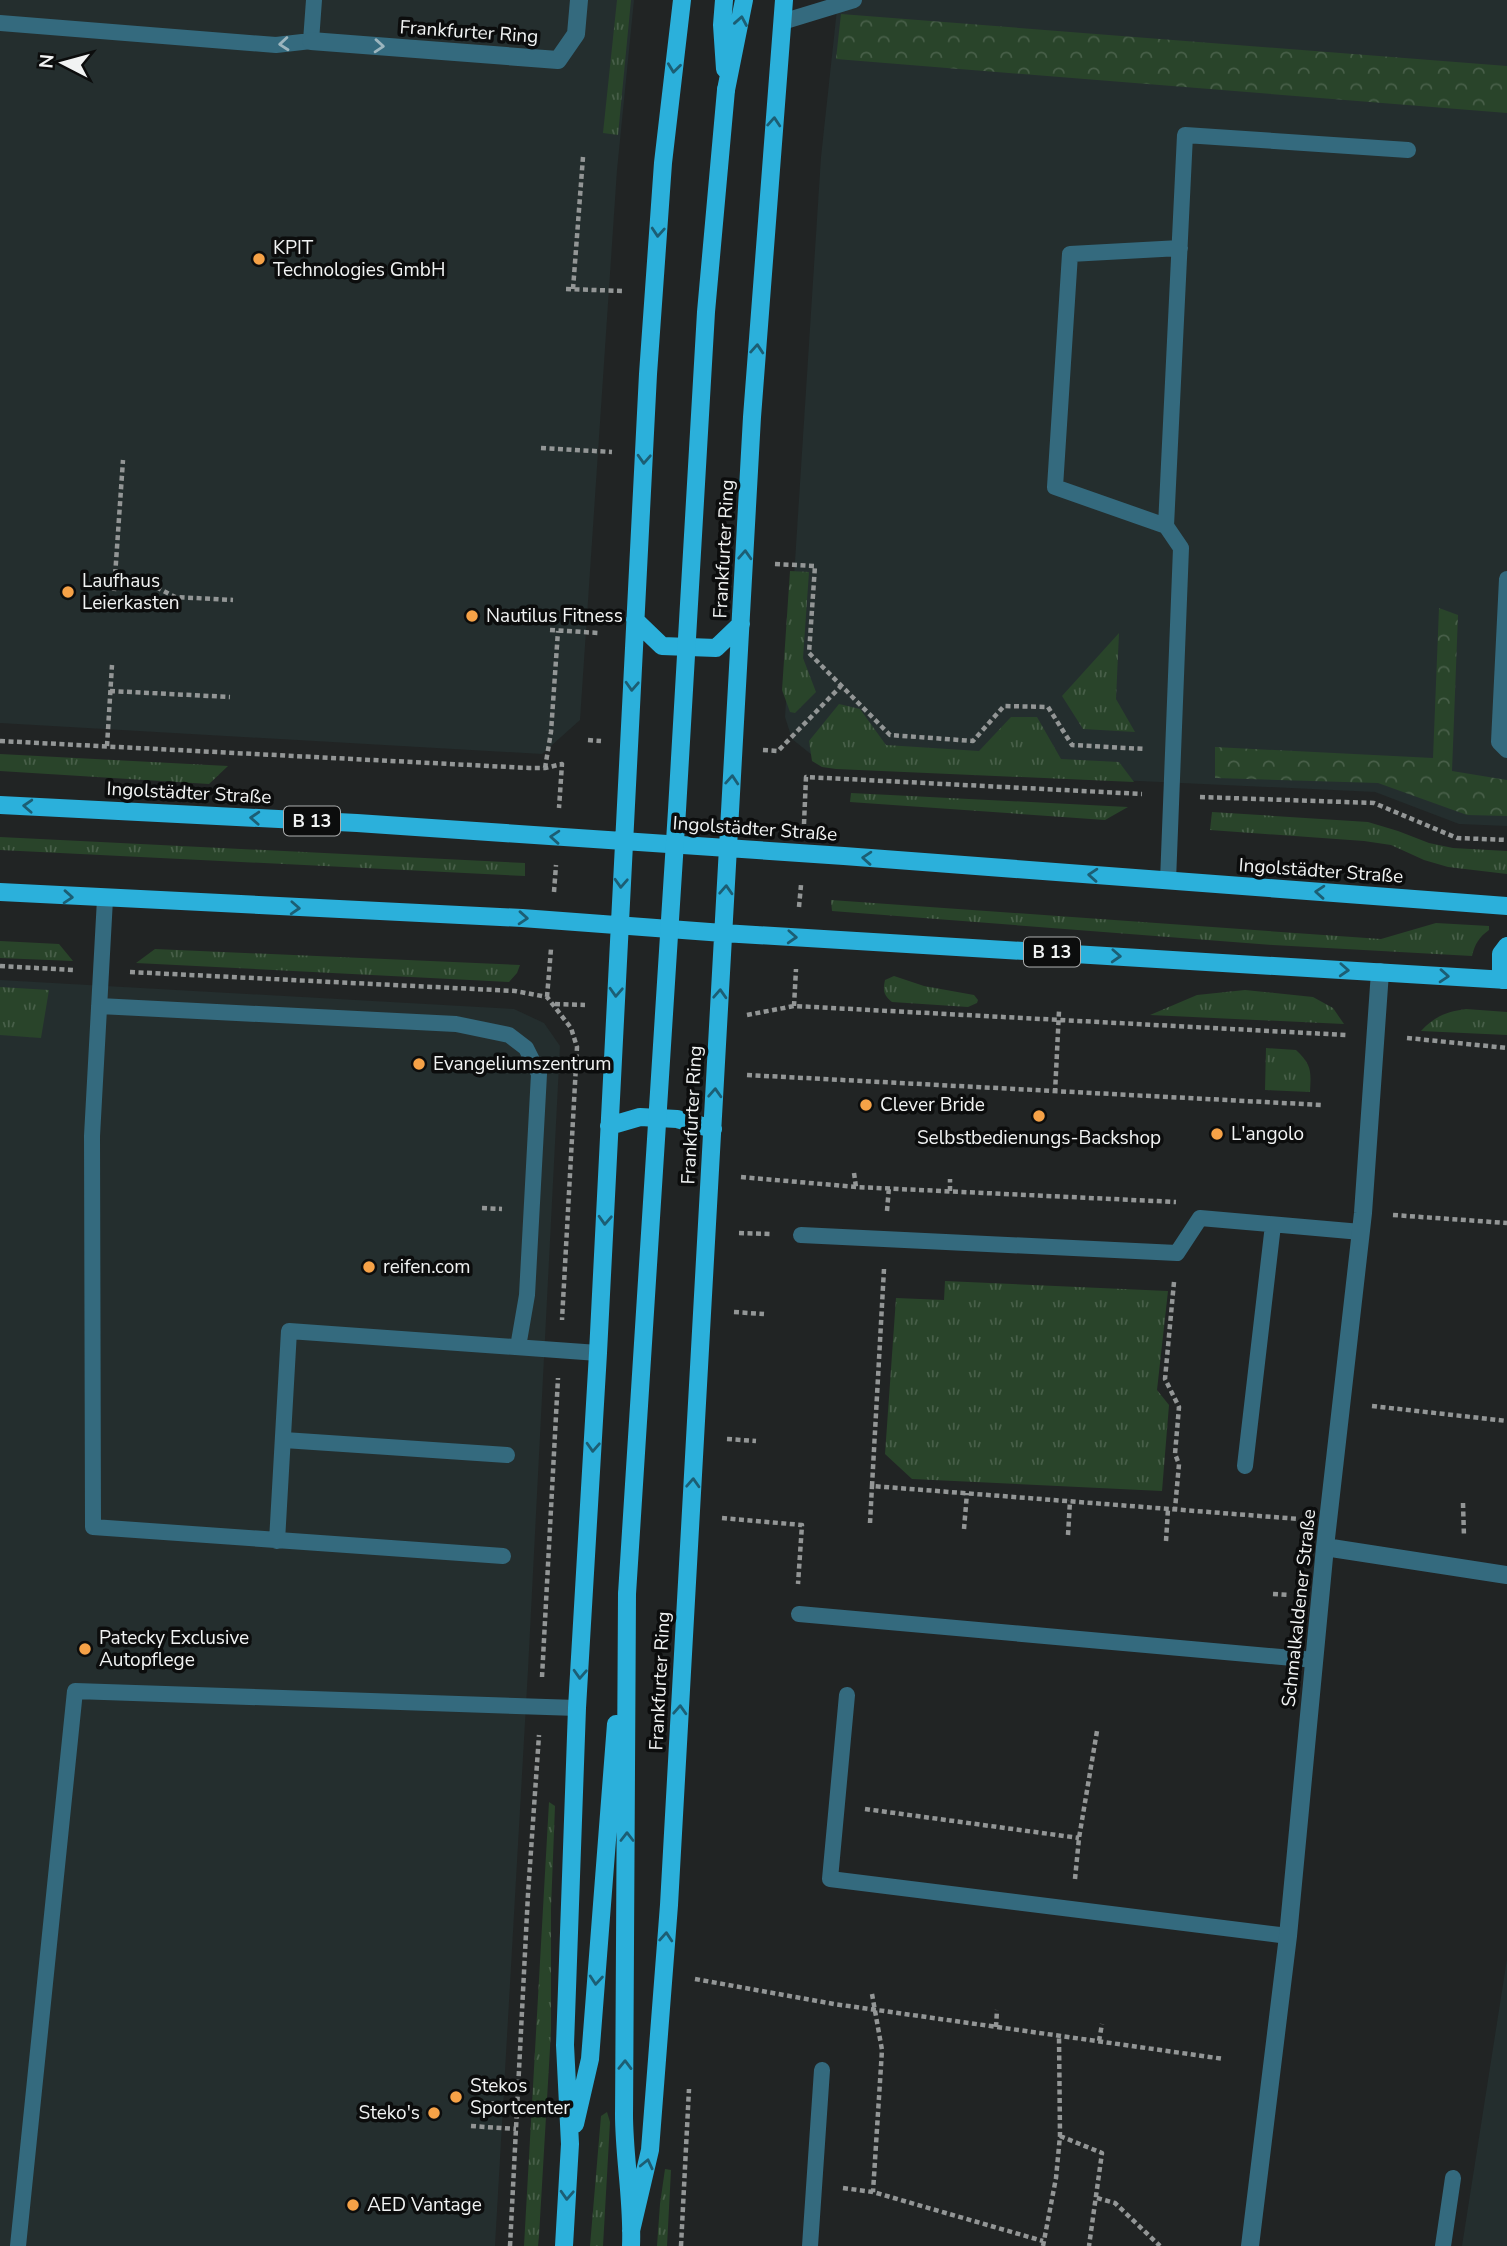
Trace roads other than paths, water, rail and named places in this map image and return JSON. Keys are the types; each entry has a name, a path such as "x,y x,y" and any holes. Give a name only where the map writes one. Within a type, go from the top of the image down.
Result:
{"main road":[{"name":"Frankfurter Ring","path":"564,2246 570,2144 565,2045 572,1825 619,924 663,163 682,0"},
{"name":"Frankfurter Ring","path":"724,0 722,25 726,90"},
{"name":"Frankfurter Ring","path":"570,2144 590,2059 627,1594 706,312 726,90 744,0"},
{"name":"Frankfurter Ring","path":"631,2238 650,2150 666,1945 752,417 784,0"},
{"path":"635,620 662,646 716,648 741,624"},
{"name":"Ingolstädter Straße","path":"0,805 345,822 803,853 1507,906"},
{"name":"B 13","path":"0,892 619,924 723,933 1504,980"},
{"path":"1504,980 1502,954 1507,946"},
{"path":"609,1126 640,1117 677,1119 713,1129"},
{"name":"Frankfurter Ring","path":"627,1594 624,2143 631,2238"}],"street":[{"name":"Frankfurter Ring","path":"311,41 558,60 576,34 579,0"},
{"name":"Schmalkaldener Straße","path":"1250,2246 1288,1936 1325,1547 1361,1233 1380,972"},
{"path":"1325,1547 1507,1575"}],"lane":[{"path":"311,41 314,0"},
{"path":"782,22 854,0"},
{"name":"Frankfurter Ring","path":"0,23 276,45 311,41"},
{"path":"1166,526 1185,135 1408,150"},
{"path":"1168,881 1181,548 1166,526 1055,487 1070,254 1180,248"},
{"path":"1507,579 1499,743 1507,750"},
{"path":"105,899 92,1136 93,1527 503,1556"},
{"path":"99,1006 456,1024 509,1035 526,1048 539,1074 527,1295 518,1347"},
{"path":"801,1235 1177,1253 1200,1218 1361,1233"},
{"path":"1245,1466 1273,1225"},
{"path":"277,1541 289,1331 598,1353"},
{"path":"284,1440 507,1455"},
{"path":"799,1614 1315,1660"},
{"path":"18,2246 75,1690 578,1708"},
{"path":"847,1695 830,1878 1288,1936"},
{"path":"810,2246 822,2070"},
{"path":"1443,2246 1453,2178"}],"place":[{"name":"KPIT Technologies GmbH","path":"259,259"},
{"name":"Laufhaus Leierkasten","path":"68,592"},
{"name":"Nautilus Fitness","path":"472,616"},
{"name":"Evangeliumszentrum","path":"419,1064"},
{"name":"Clever Bride","path":"866,1105"},
{"name":"Selbstbedienungs-Backshop","path":"1039,1116"},
{"name":"L'angolo","path":"1217,1134"},
{"name":"reifen.com","path":"369,1267"},
{"name":"Patecky Exclusive Autopflege","path":"85,1649"},
{"name":"Stekos Sportcenter","path":"456,2097"},
{"name":"Steko's","path":"434,2113"},
{"name":"AED Vantage","path":"353,2205"}]}
